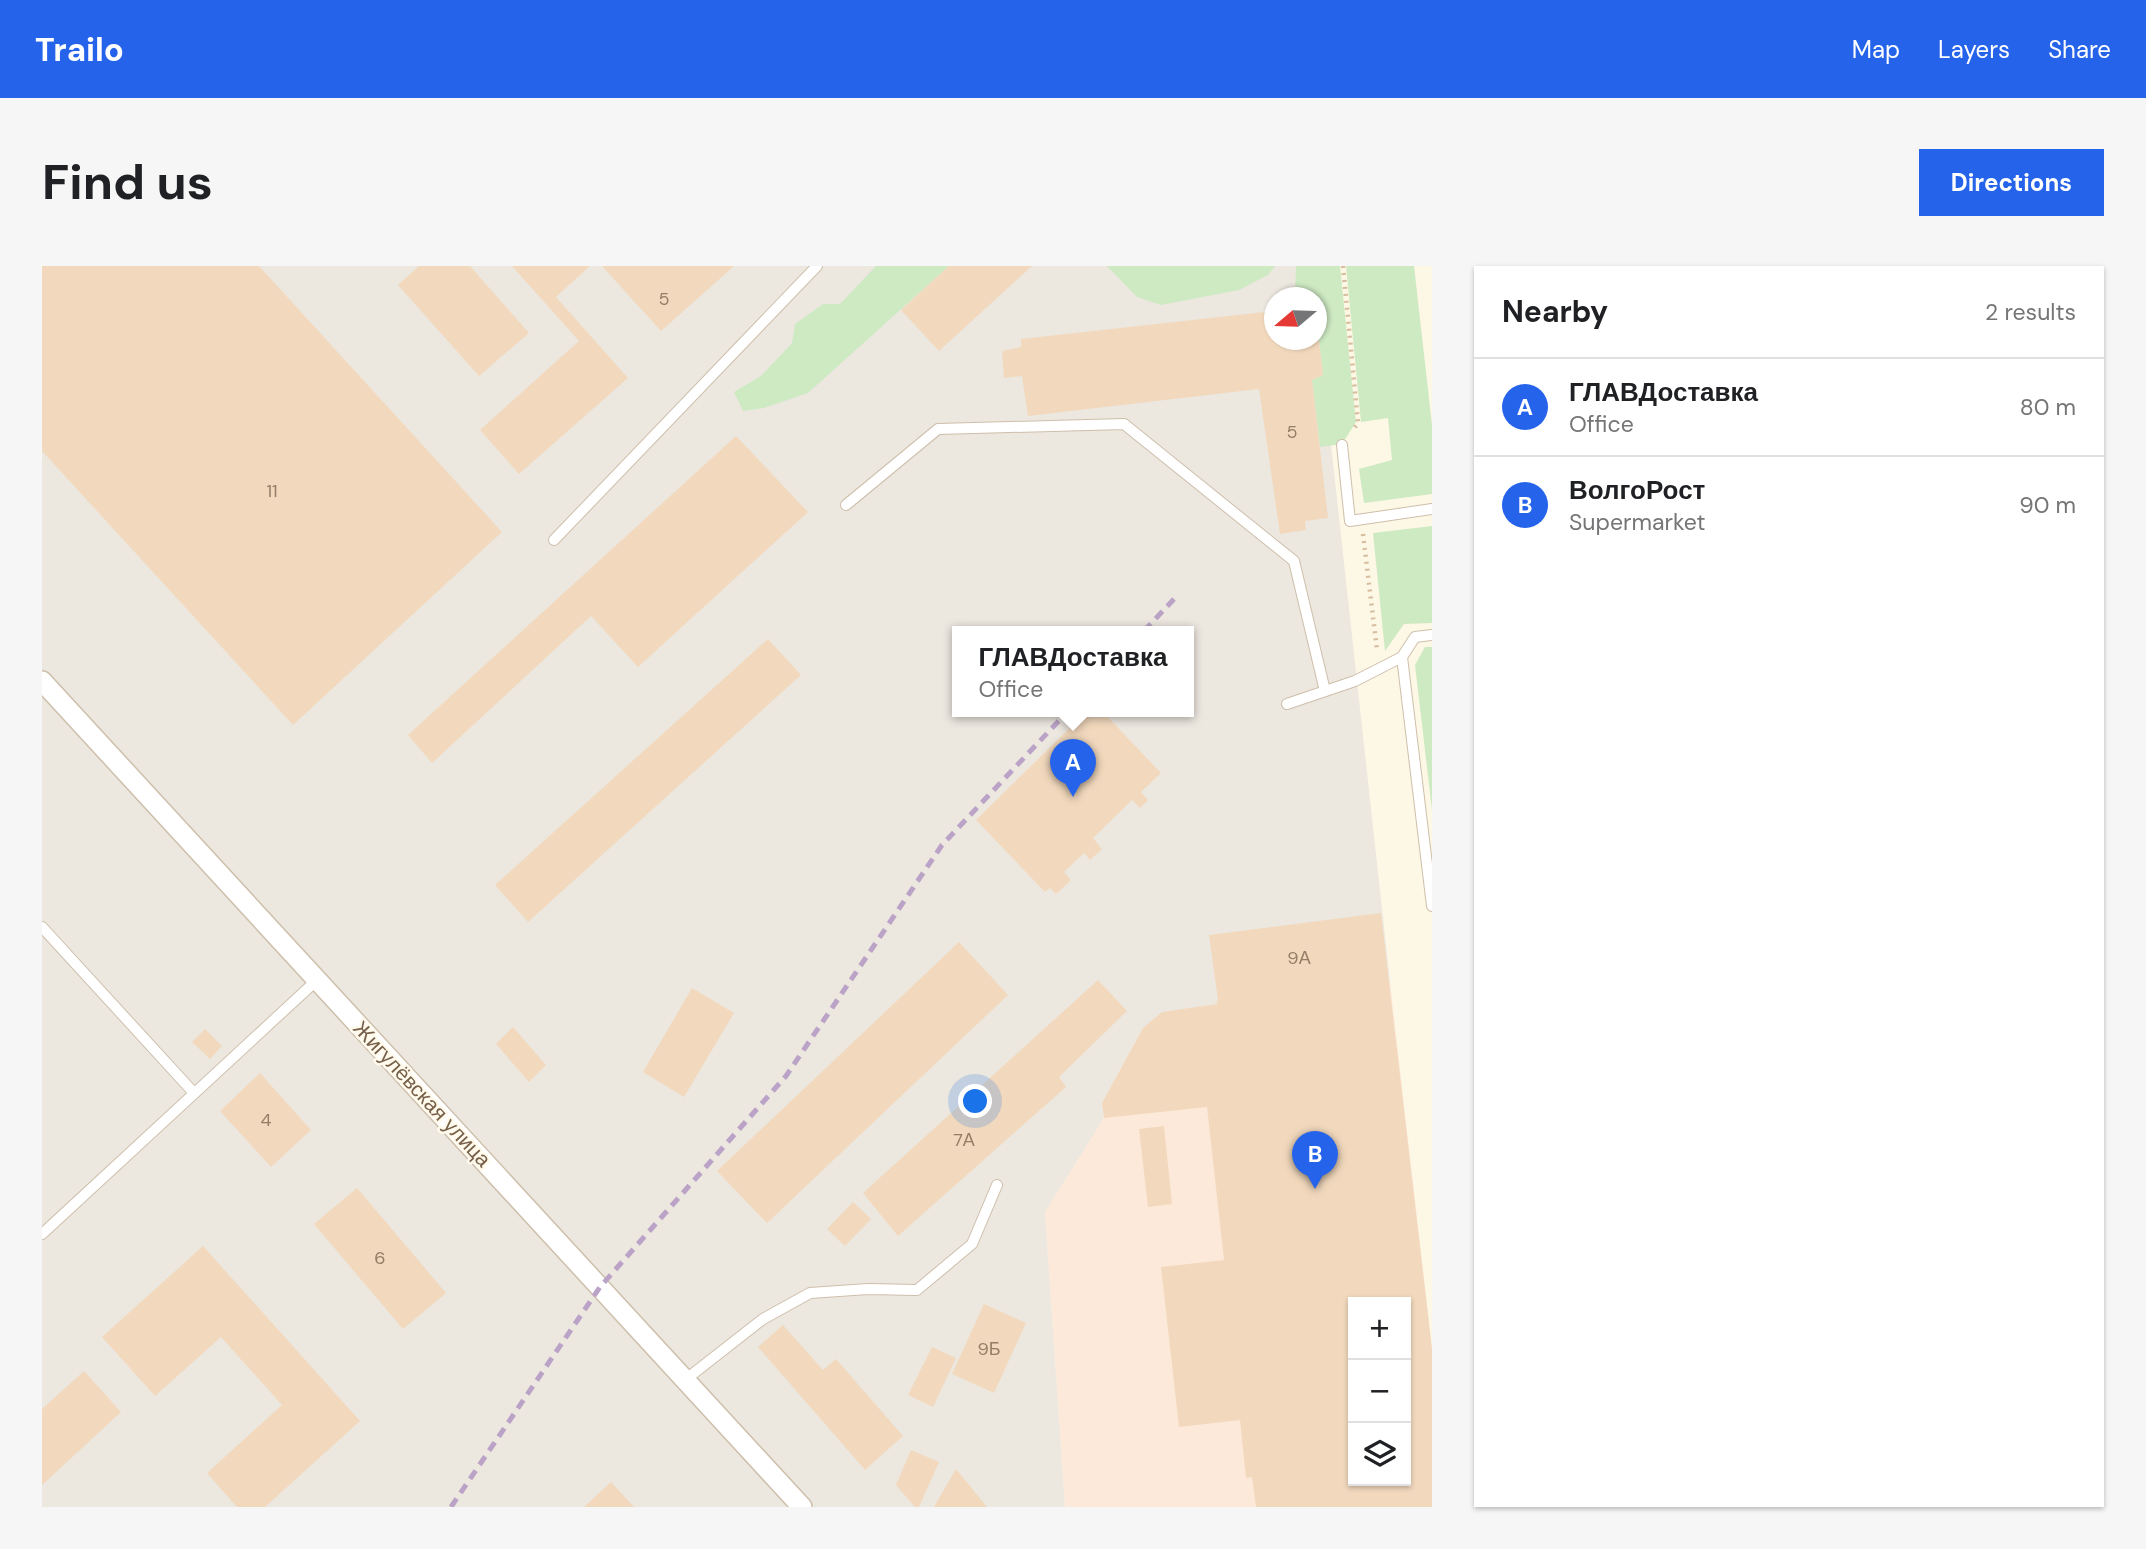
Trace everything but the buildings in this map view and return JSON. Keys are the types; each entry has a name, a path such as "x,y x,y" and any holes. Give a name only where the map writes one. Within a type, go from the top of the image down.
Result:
{"street":[{"name":"Жигулёвская улица","path":"42,681 802,1507"}],"lane":[{"path":"554,540 817,266"},
{"path":"846,505 938,429 1124,424 1294,561 1325,691"},
{"path":"1342,445 1350,521 1432,509"},
{"path":"1287,704 1355,681 1402,657 1415,637 1432,635"},
{"path":"1402,657 1432,906"},
{"path":"42,927 194,1093"},
{"path":"42,1234 317,980"},
{"path":"685,1380 763,1319 810,1293 868,1289 917,1290 972,1244 997,1185"}],"path":[{"path":"1342,445 1358,423 1343,266"},
{"path":"1361,519 1379,669"}],"shaded area":[{"path":"42,266 1311,266 1313,287 1264,287 1264,350 1321,350 1390,982 1217,1000 1218,1004 1194,1008 1143,1028 1102,1103 1104,1118 1045,1212 1065,1507 42,1507"},
{"path":"1390,982 1432,1349 1432,1507 1065,1507 1045,1212 1104,1118 1102,1103 1143,1028 1216,1001"}],"green space":[{"path":"876,266 949,266 808,393 764,408 743,411 734,392 761,376 792,343 795,324 823,304 840,304"},
{"path":"1107,266 1275,266 1268,275 1239,290 1161,305 1137,297"},
{"path":"1296,266 1340,266 1356,422 1342,444 1320,447 1312,380 1323,375 1320,350 1327,350 1327,287 1295,287"},
{"path":"1346,266 1414,266 1432,425 1432,494 1364,503 1359,469 1392,460 1388,418 1361,422"},
{"path":"1432,526 1432,623 1404,624 1385,651 1373,533"},
{"path":"1425,647 1432,647 1432,810 1415,665"}],"railway":[{"path":"1149,626 1174,599"},
{"path":"451,1507 600,1287 786,1076 942,845 1062,717"}],"place":[{"name":"ГЛАВДоставка","path":"1073,797"},
{"name":"ВолгоРост","path":"1315,1189"}]}
